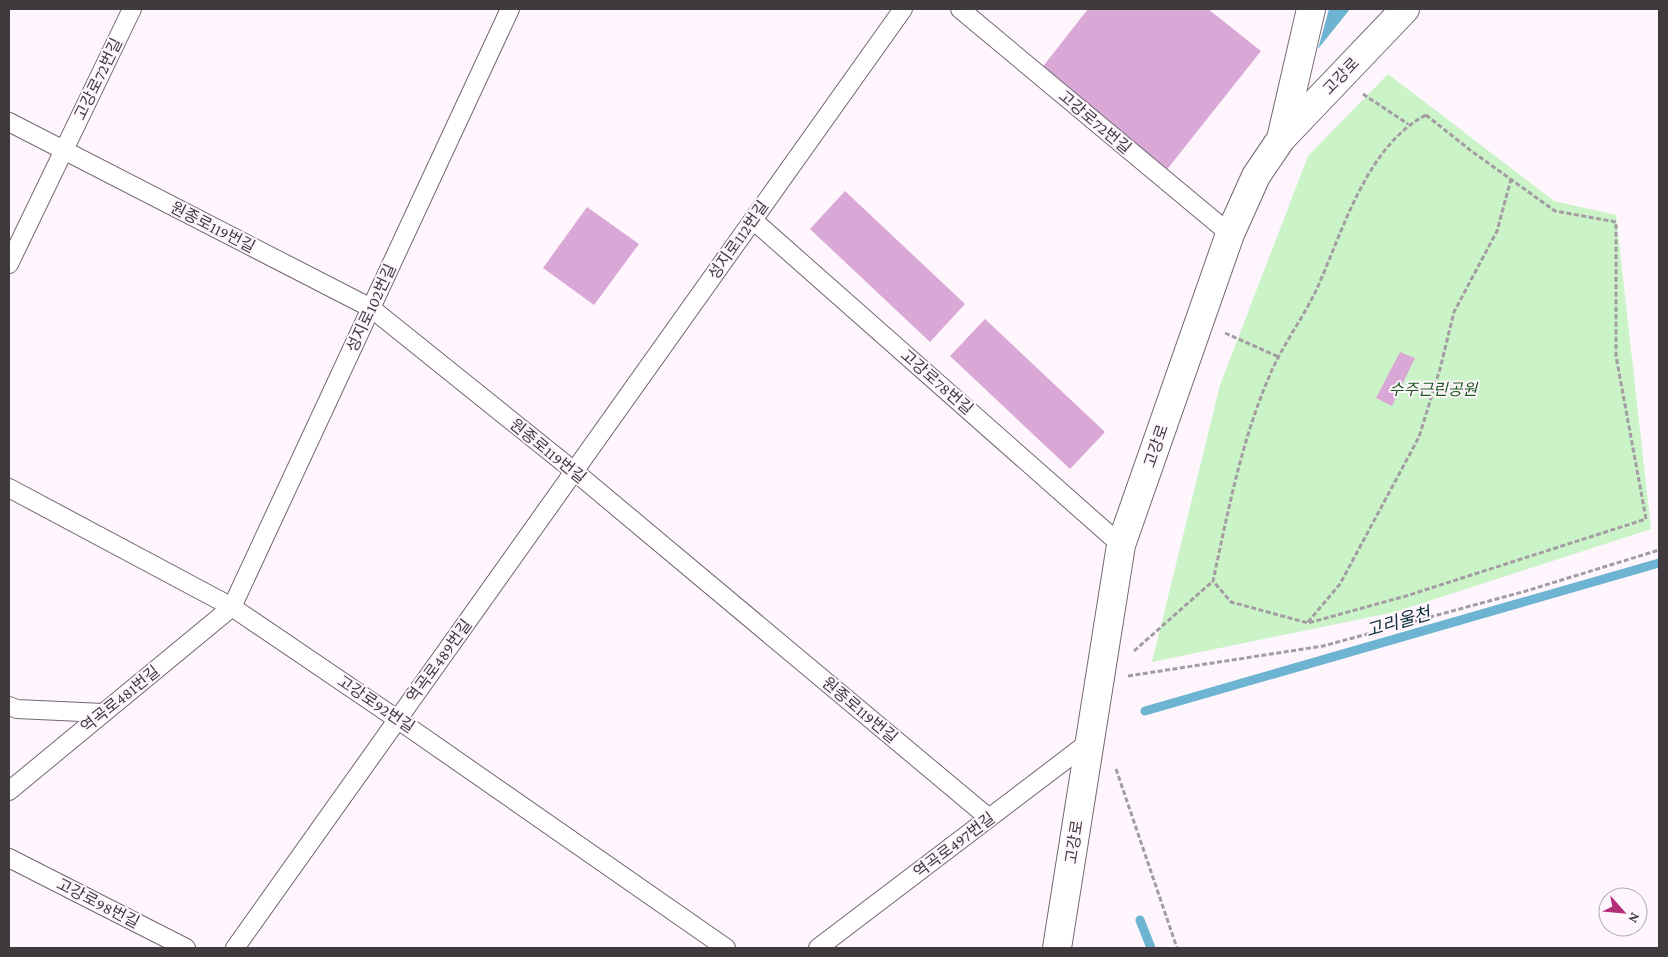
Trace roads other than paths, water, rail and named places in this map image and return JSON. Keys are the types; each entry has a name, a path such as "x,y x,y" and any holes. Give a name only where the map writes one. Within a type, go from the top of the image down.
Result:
{"street":[{"path":"1281,140 1312,9"},
{"name":"고강로","path":"1057,948 1121,545 1230,234 1256,176 1281,140 1405,9"}],"lane":[{"name":"고강로72번길","path":"64,150 132,9"},
{"name":"성지로102번길","path":"232,607 510,9"},
{"name":"성지로112번길","path":"574,471 903,9"},
{"name":"고강로72번길","path":"960,9 1230,234"},
{"name":"원종로119번길","path":"9,122 371,308 574,471 989,818"},
{"path":"9,264 64,150"},
{"name":"고강로78번길","path":"752,220 1121,545"},
{"name":"역곡로489번길","path":"235,948 574,471"},
{"name":"고강로92번길","path":"9,488 232,607 398,719 726,948"},
{"name":"역곡로481번길","path":"9,791 232,607"},
{"path":"9,706 17,709 102,713"},
{"name":"역곡로497번길","path":"818,948 1090,742"},
{"name":"고강로98번길","path":"9,858 186,948"}],"water":[{"path":"1329,9 1350,9 1318,49"}],"waterway":[{"name":"고리울천","path":"1145,711 1659,563"},
{"path":"1140,920 1151,948"}],"park label":[{"name":"수주근린공원","path":"1433,389"}]}
